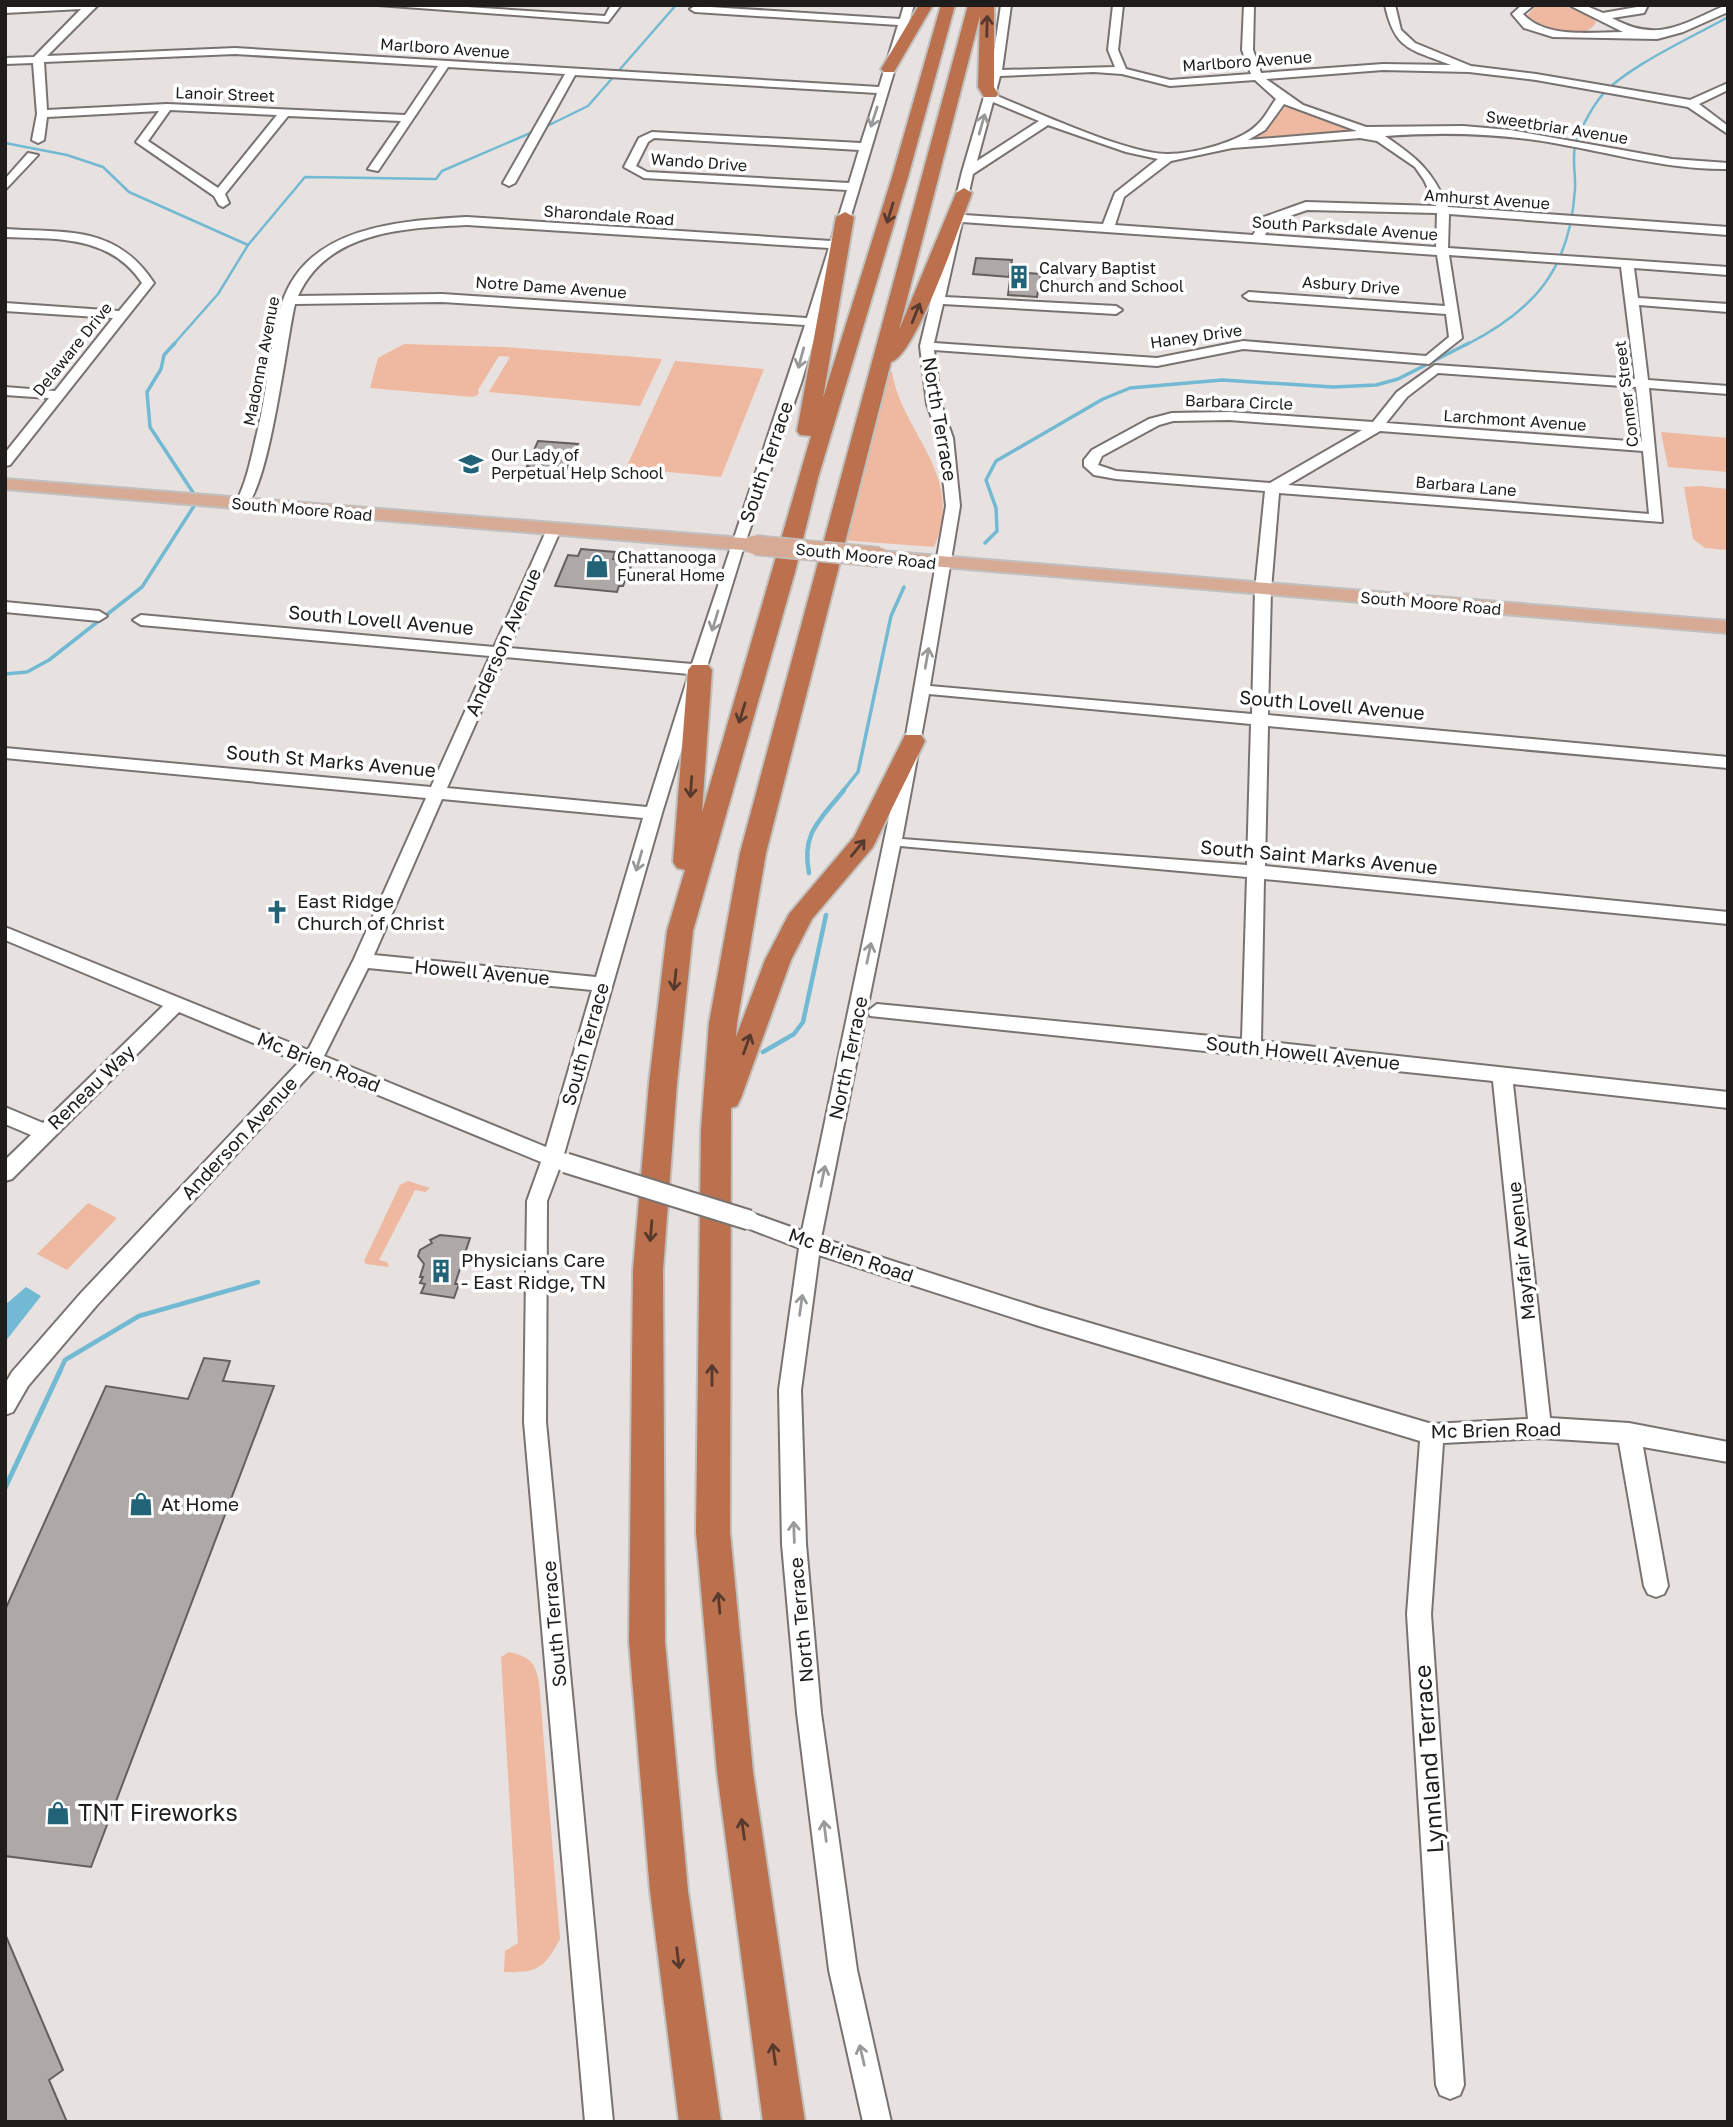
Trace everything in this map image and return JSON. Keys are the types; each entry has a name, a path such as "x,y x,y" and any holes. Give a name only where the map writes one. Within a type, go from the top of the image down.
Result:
{"highway":[{"path":"889,69 926,5"},
{"path":"680,931 784,572 808,478 900,177 947,5"},
{"path":"784,2122 735,1772 713,1532 715,1130 723,1023 753,853 975,5"},
{"path":"987,5 986,87 990,95"},
{"path":"879,370 905,339 964,193"},
{"path":"808,478 801,463 845,217"},
{"path":"700,670 680,931 663,1083 648,1270 647,1642 669,1891 700,2122"},
{"path":"715,1130 778,960 802,914 864,841 913,741"}],"main road":[{"name":"South Moore Road","path":"5,484 746,544 943,564 1728,627"}],"street":[{"path":"38,141 42,114 38,59 90,5"},
{"path":"5,10 97,5"},
{"path":"383,5 608,19 616,5"},
{"name":"North Terrace","path":"877,2122 843,1970 809,1713 794,1544 790,1390 810,1243 913,741 953,506 946,438 934,404 927,346 968,172 996,73 1006,5"},
{"path":"1118,5 1113,50 1122,71"},
{"path":"1249,5 1248,50 1259,78 1282,99 1363,133"},
{"name":"Marlboro Avenue","path":"1390,5 1396,31 1411,45 1469,69"},
{"path":"1529,5 1517,14 1528,26 1553,34 1657,36 1698,23 1728,8"},
{"path":"1574,5 1626,30 1657,36"},
{"path":"1603,17 1640,10 1643,5"},
{"path":"695,9 906,13"},
{"name":"South Terrace","path":"599,2122 535,1422 537,1201 559,1161 601,984 700,670 746,544 906,13"},
{"path":"1590,34 1603,27 1603,17"},
{"name":"Marlboro Avenue","path":"5,61 235,51 883,90"},
{"path":"1417,68 1428,63 1430,55"},
{"path":"374,169 445,64"},
{"name":"Marlboro Avenue","path":"996,73 1063,69 1122,71 1170,83 1348,69 1469,69 1691,104"},
{"path":"509,183 571,72"},
{"path":"1728,86 1691,104 1728,131"},
{"path":"990,95 1047,121 1130,149 1167,158 1232,145 1363,133"},
{"path":"1232,145 1261,128 1282,99"},
{"path":"167,107 142,142 221,199 285,112"},
{"name":"Lanoir Street","path":"42,114 167,107 408,118"},
{"path":"968,172 1047,121"},
{"name":"Sweetbriar Avenue","path":"1363,133 1380,135 1415,129 1479,130 1578,144 1672,163 1728,166"},
{"name":"Wando Drive","path":"853,187 644,175 629,167 643,140 652,135 864,147"},
{"path":"1251,1047 1258,872 1263,590 1272,488 1377,427 1384,412 1456,338 1442,249 1443,211 1430,179 1419,165 1380,135"},
{"path":"5,187 24,169 32,155"},
{"path":"1108,227 1119,195 1167,158"},
{"path":"5,168 24,169"},
{"name":"Amhurst Avenue","path":"1257,238 1268,220 1306,206 1443,211 1728,231"},
{"name":"South Parksdale Avenue","path":"959,218 1442,249 1728,271"},
{"name":"Sharondale Road","path":"382,230 413,224 467,221 835,245"},
{"name":"Madonna Avenue","path":"242,504 253,478 271,410 289,300 304,270 329,251 382,230"},
{"name":"Delaware Drive","path":"5,233 111,244 130,257 148,283 5,462"},
{"name":"Conner Street","path":"1627,264 1657,519"},
{"name":"Asbury Drive","path":"1249,296 1450,310"},
{"name":"Notre Dame Avenue","path":"289,300 442,298 811,322"},
{"path":"939,300 1115,310"},
{"path":"1632,301 1728,308"},
{"path":"5,307 123,315"},
{"name":"Haney Drive","path":"927,346 1157,362 1243,345 1728,390"},
{"path":"5,391 57,395"},
{"name":"Barbara Circle","path":"1272,488 1116,475 1099,472 1091,466 1091,460 1126,437 1172,417 1230,416 1377,427"},
{"name":"Larchmont Avenue","path":"1377,427 1650,447"},
{"name":"Barbara Lane","path":"1272,488 1657,519"},
{"name":"Anderson Avenue","path":"5,1405 20,1379 89,1299 312,1060 362,961 497,652 554,529"},
{"path":"5,607 99,616"},
{"name":"South Lovell Avenue","path":"141,620 700,670"},
{"name":"South Lovell Avenue","path":"933,690 1728,763"},
{"name":"South St Marks Avenue","path":"5,753 653,813"},
{"name":"South Saint Marks Avenue","path":"907,843 1258,872 1728,918"},
{"name":"Mc Brien Road","path":"5,933 559,1161 749,1220 810,1243 1039,1317 1432,1434 1540,1428 1629,1433 1728,1452"},
{"name":"Howell Avenue","path":"362,961 601,984"},
{"name":"Reneau Way","path":"5,1173 177,1003"},
{"name":"South Howell Avenue","path":"877,1011 1251,1047 1728,1100"},
{"name":"Mayfair Avenue","path":"1502,1074 1540,1428"},
{"path":"5,1115 45,1133"},
{"path":"1629,1433 1656,1586"},
{"name":"Lynnland Terrace","path":"1432,1434 1419,1614 1450,2085"}],"shaded area":[{"path":"1560,5 1592,15 1596,23 1581,33 1571,34 1551,30 1526,17 1535,7"},
{"path":"1285,107 1354,130 1253,139 1266,130"},
{"path":"404,344 504,347 662,359 640,406 489,392 510,357 499,356 478,390 479,394 473,397 370,388 378,358"},
{"path":"675,361 764,369 721,477 626,468"},
{"path":"887,370 892,372 907,416 937,476 942,498 942,521 934,547 841,540"},
{"path":"1661,432 1728,438 1728,472 1668,467"},
{"path":"1684,487 1728,489 1728,550 1705,548 1693,539"},
{"path":"408,1181 430,1188 425,1192 415,1190 379,1260 387,1262 389,1267 366,1264 364,1261 400,1185"},
{"path":"88,1203 117,1218 67,1270 37,1254"},
{"path":"509,1652 530,1661 539,1682 560,1939 544,1963 532,1970 515,1972 504,1972 505,1951 518,1943 501,1657"}],"water":[{"path":"26,1287 41,1296 5,1342 5,1305"}],"building":[{"path":"976,258 1012,260 1009,277 973,274"},
{"path":"1011,272 1041,274 1037,297 1008,295"},
{"path":"538,441 578,444 563,477 540,475 542,470 527,466"},
{"name":"Chattanooga Funeral Home","path":"581,549 615,552 613,559 633,561 623,586 619,586 617,592 555,586 568,555 578,556"},
{"name":"Physicians Care - East Ridge, TN","path":"440,1235 470,1238 455,1284 459,1284 454,1298 421,1293 425,1284 420,1283 424,1264 418,1256 420,1250 432,1243 430,1240"},
{"name":"At Home","path":"204,1358 230,1361 223,1381 274,1386 91,1867 5,1856 5,1610 106,1386 188,1399"},
{"path":"5,1934 63,2070 49,2080 67,2122 5,2122"}],"waterway":[{"path":"543,128 588,106 676,5"},
{"path":"1466,345 1490,332 1529,301 1545,284 1557,264 1572,217 1575,147 1585,122 1599,99 1640,65 1728,17"},
{"path":"248,245 305,177 436,179 442,171 535,131"},
{"path":"5,143 67,155 103,167 129,192 248,245"},
{"path":"173,345 218,294 248,245"},
{"path":"175,343 164,355 161,369 147,392 150,427 194,494"},
{"path":"985,543 997,531 996,508 986,480 996,461 1103,399 1130,388 1222,380 1333,387 1376,385 1398,379 1469,343"},
{"path":"5,674 27,672 49,660 142,587 194,506"},
{"path":"842,792 858,772 891,616 904,587"},
{"path":"809,873 807,859 810,837 820,819 844,790"},
{"path":"763,1052 794,1034 803,1022 826,915"},
{"path":"59,1373 65,1360 139,1316 258,1282"},
{"path":"5,1488 60,1371"}],"place":[{"name":"Calvary Baptist Church and School","path":"1019,277"},
{"name":"Our Lady of Perpetual Help School","path":"471,464"},
{"name":"Chattanooga Funeral Home","path":"597,566"},
{"name":"East Ridge Church of Christ","path":"277,912"},
{"name":"Physicians Care - East Ridge, TN","path":"441,1271"},
{"name":"At Home","path":"141,1504"},
{"name":"TNT Fireworks","path":"58,1813"}]}
